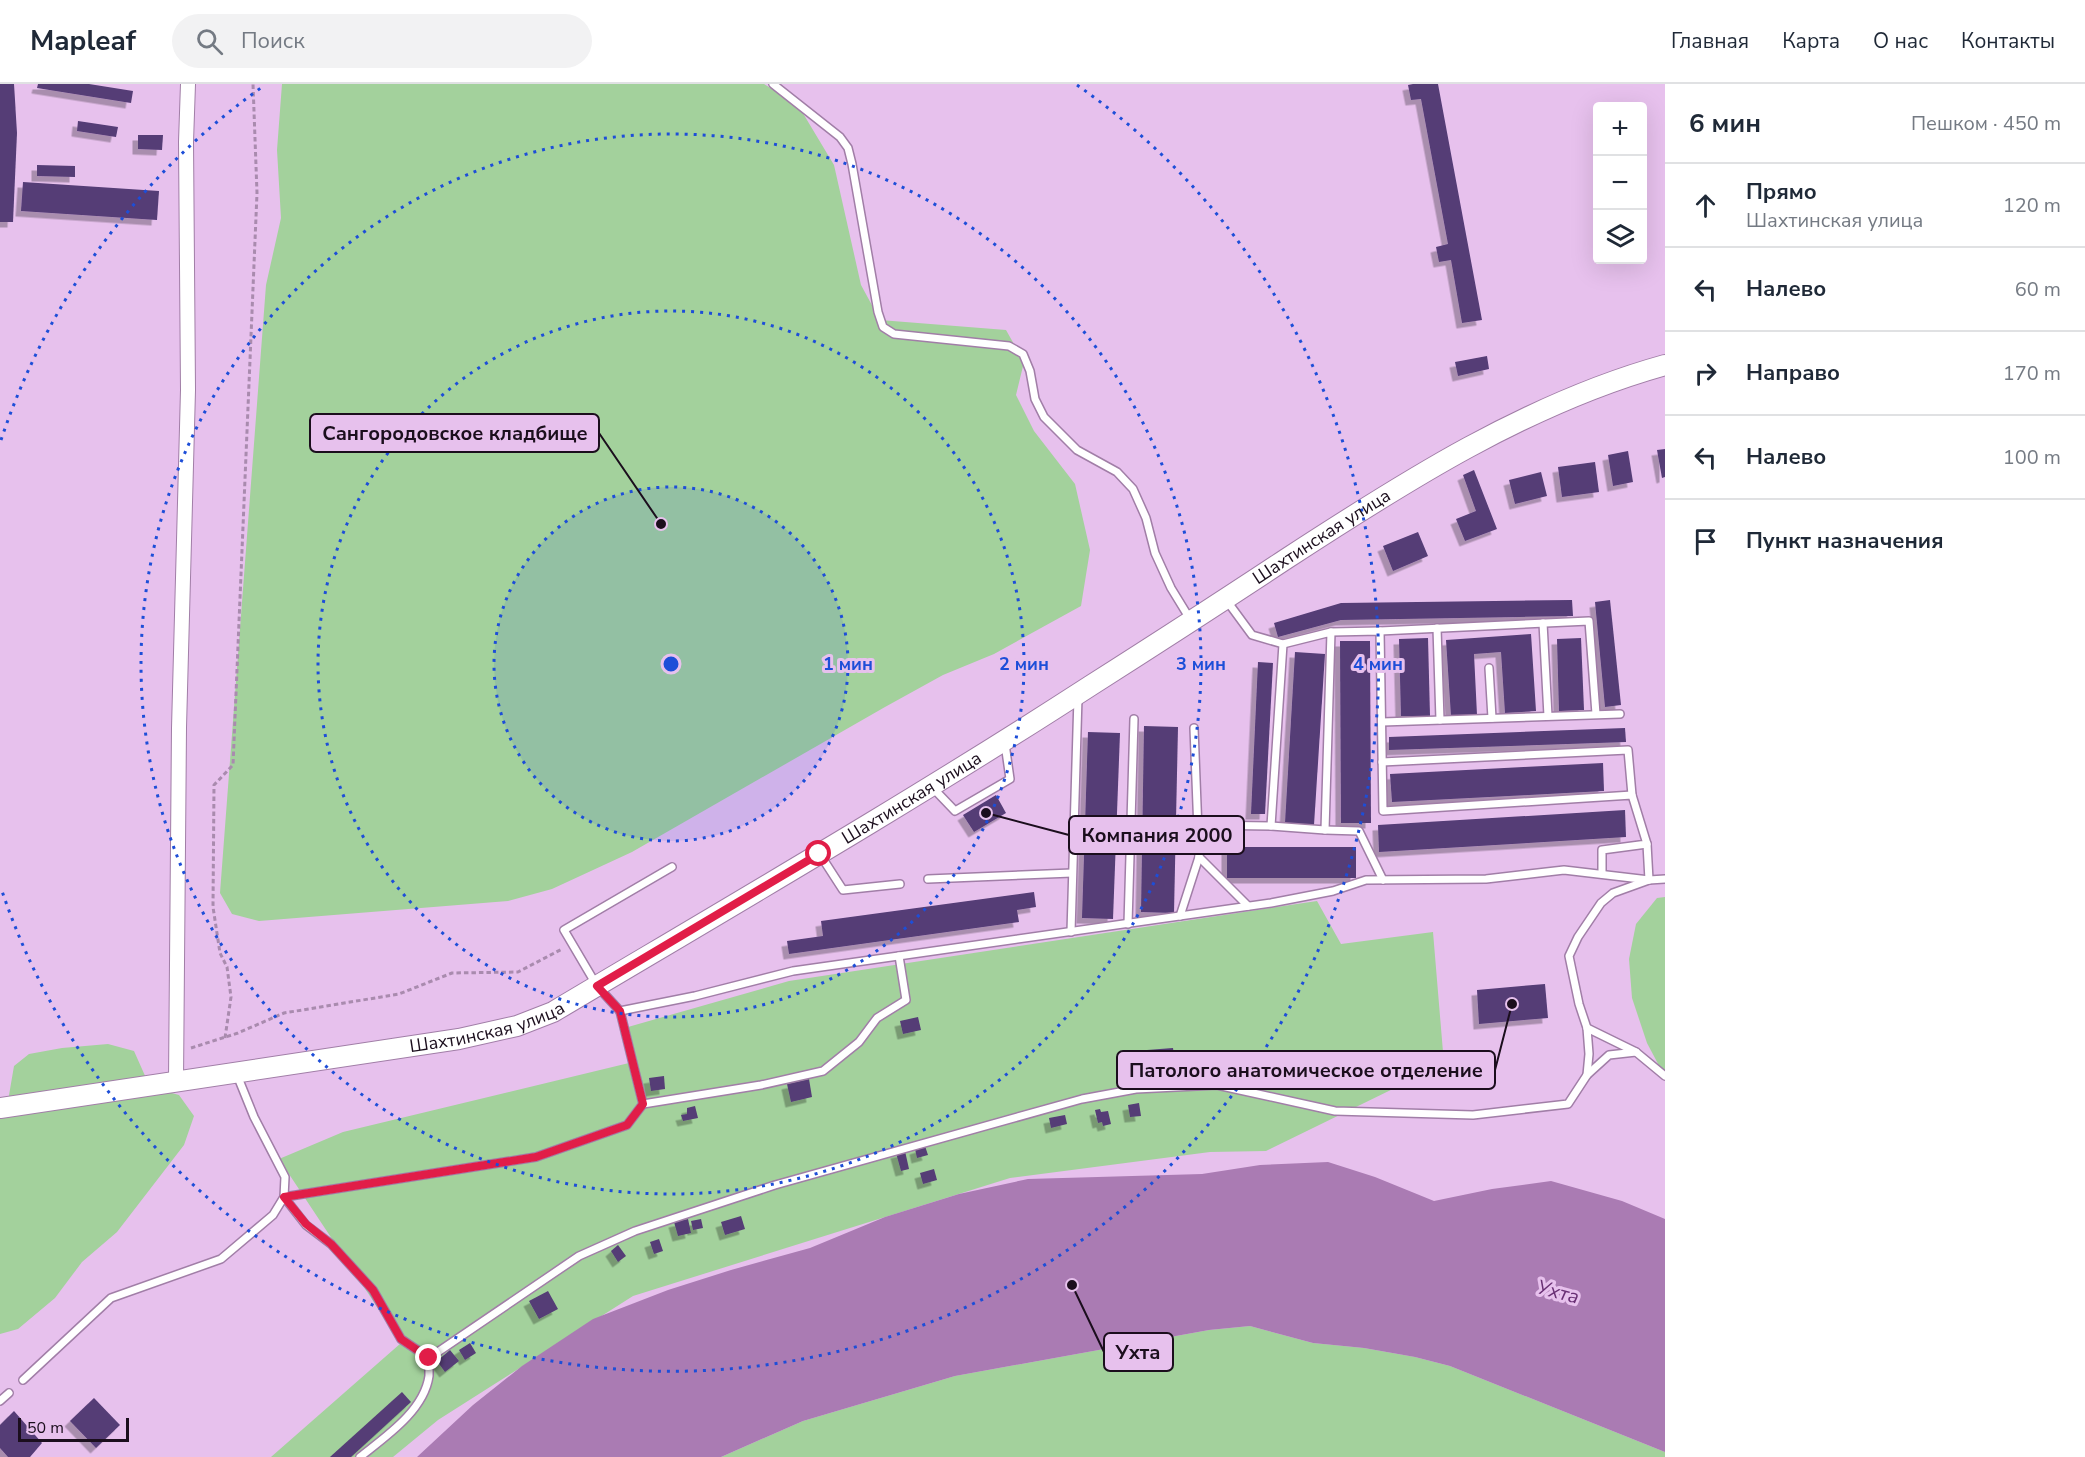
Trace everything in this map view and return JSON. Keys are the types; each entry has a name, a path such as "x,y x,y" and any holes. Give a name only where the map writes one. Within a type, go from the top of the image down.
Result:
{"street":[{"path":"176,1081 177,819 188,390 186,142 188,84"},
{"name":"Шахтинская улица","path":"0,1107 459,1039 517,1026 553,1012 932,787 1367,506 1442,462 1518,423 1592,389 1665,364"}],"lane":[{"path":"774,84 840,137 848,148 878,312 883,327 894,334 1010,346 1023,354 1030,371 1035,399 1044,417 1077,450 1117,472 1133,489 1146,518 1155,553 1171,588 1191,621"},
{"path":"1225,598 1252,635 1283,644 1331,632 1589,621 1596,714"},
{"path":"1544,623 1548,716"},
{"path":"1437,628 1440,720"},
{"path":"1380,630 1383,811 1632,795"},
{"path":"1325,830 1331,632"},
{"path":"1271,826 1283,644"},
{"path":"1489,668 1492,718"},
{"path":"1071,932 1078,694"},
{"path":"1382,722 1620,714"},
{"path":"1128,924 1134,719"},
{"path":"1180,916 1199,857 1194,728"},
{"path":"932,787 955,811 1010,779 1004,740"},
{"path":"1382,762 1628,750 1632,795 1647,844 1649,880"},
{"path":"1198,825 1359,831 1383,880"},
{"path":"1602,874 1602,850 1647,844"},
{"path":"819,854 843,890 900,884"},
{"path":"1199,857 1248,906"},
{"path":"643,1104 620,1011 597,986 564,930 672,867"},
{"path":"620,1011 695,996 793,972 1248,906 1333,891 1366,880 1486,879 1564,870 1649,880 1665,879"},
{"path":"928,879 1072,873"},
{"path":"1587,1075 1589,1054 1587,1028 1579,1004 1569,956 1578,937 1601,903 1613,893 1649,880"},
{"path":"284,1197 536,1157 627,1125 643,1104 761,1085 823,1071 859,1042 877,1018 906,1000 899,956"},
{"path":"1587,1028 1636,1052 1665,1076"},
{"path":"429,1358 579,1256 635,1231 775,1185 1082,1099 1136,1089 1217,1085 1335,1111 1473,1115 1568,1104 1587,1075 1609,1056 1636,1052"},
{"path":"22,1380 111,1298 221,1259 273,1215 284,1197 285,1177 254,1117 236,1072"},
{"path":"284,1197 306,1224 331,1244 373,1290 401,1339 429,1358"},
{"path":"360,1457 405,1420 422,1395 429,1378 429,1358"},
{"path":"0,1401 9,1393"}],"path":[{"path":"225,1038 231,997 227,967 220,953 213,907 214,785 233,765 257,193 253,84"},
{"path":"177,1052 225,1038 284,1013 399,994 452,973 518,972 572,944"}],"green space":[{"path":"282,84 764,84 798,105 834,165 861,285 880,320 1006,330 1024,362 1016,395 1034,431 1075,484 1090,550 1081,606 994,654 943,675 632,852 552,889 508,901 259,921 232,914 220,893 266,285 281,218 277,150"},
{"path":"1665,897 1665,1077 1647,1043 1632,998 1629,959 1636,924 1657,898"},
{"path":"1317,901 1341,944 1433,932 1444,1064 1266,1151 1210,1152 1010,1178 633,1296 438,1420 393,1457 271,1457 401,1343 279,1159 343,1132 629,1063 621,1029 789,981"},
{"path":"108,1044 134,1051 150,1087 179,1095 194,1116 184,1145 117,1232 82,1262 55,1298 18,1329 0,1334 0,1110 8,1101 14,1066 29,1054 62,1048"},
{"path":"1250,1326 1313,1343 1364,1348 1450,1366 1665,1452 1665,1457 721,1457 803,1421 955,1376 1209,1330"}],"water":[{"path":"1328,1162 1375,1177 1434,1201 1492,1189 1551,1181 1622,1201 1665,1219 1665,1452 1450,1366 1364,1348 1313,1343 1250,1326 1209,1330 955,1376 803,1421 721,1457 417,1457 473,1405 522,1366 593,1319 668,1290 810,1248 885,1217 959,1194 1028,1179 1202,1174 1260,1165"}],"building":[{"path":"0,84 14,84 17,133 13,222 0,222"},
{"path":"38,84 89,84 133,91 131,103 37,88"},
{"path":"1438,84 1482,320 1462,323 1451,260 1439,262 1436,247 1448,244 1421,99 1411,100 1408,85"},
{"path":"78,121 118,127 116,137 77,131"},
{"path":"138,135 163,135 162,150 138,149"},
{"path":"37,165 75,166 75,177 37,176"},
{"path":"23,182 159,191 157,220 21,211"},
{"path":"1487,356 1489,369 1458,376 1455,362"},
{"path":"1665,449 1665,477 1662,478 1657,450"},
{"path":"1628,451 1633,482 1613,486 1608,455"},
{"path":"1595,462 1599,492 1562,497 1558,467"},
{"path":"1474,470 1497,529 1465,541 1456,519 1476,511 1463,475"},
{"path":"1541,472 1547,496 1515,504 1509,480"},
{"path":"1418,532 1428,556 1393,571 1383,546"},
{"path":"1572,600 1573,616 1341,620 1278,637 1274,623 1341,603"},
{"path":"1610,600 1621,705 1605,707 1595,602"},
{"path":"1531,634 1536,711 1505,713 1501,652 1474,654 1477,715 1451,716 1446,640"},
{"path":"1428,638 1430,716 1401,716 1399,639"},
{"path":"1581,638 1584,710 1559,711 1557,639"},
{"path":"1340,641 1370,641 1371,823 1341,823"},
{"path":"1295,652 1325,654 1314,825 1285,823"},
{"path":"1258,662 1273,663 1265,814 1251,814"},
{"path":"1144,726 1178,727 1174,913 1141,912"},
{"path":"1625,728 1626,742 1389,750 1389,737"},
{"path":"1088,732 1120,733 1113,919 1082,918"},
{"path":"1603,763 1604,791 1392,802 1390,774"},
{"path":"996,795 1006,813 974,832 963,815"},
{"path":"1625,810 1626,837 1379,852 1378,825"},
{"path":"1227,847 1356,847 1356,878 1227,878"},
{"path":"1034,892 1036,907 1017,910 1019,922 789,954 787,941 823,936 821,921"},
{"path":"1545,984 1548,1018 1479,1024 1477,990"},
{"path":"918,1017 921,1030 903,1034 900,1021"},
{"path":"1173,1048 1176,1069 1149,1071 1147,1062 1137,1062 1134,1051"},
{"path":"664,1076 665,1089 651,1091 649,1078"},
{"path":"809,1079 812,1097 791,1102 787,1084"},
{"path":"1139,1103 1141,1116 1130,1117 1128,1105"},
{"path":"695,1106 698,1118 683,1121 681,1115 687,1114 687,1108"},
{"path":"1100,1109 1101,1112 1108,1111 1111,1124 1103,1126 1102,1122 1098,1123 1095,1110"},
{"path":"1065,1115 1067,1124 1051,1128 1049,1118"},
{"path":"925,1146 928,1155 917,1158 915,1149"},
{"path":"905,1151 909,1169 901,1171 896,1153"},
{"path":"934,1169 937,1180 923,1184 920,1173"},
{"path":"741,1216 745,1229 725,1235 721,1222"},
{"path":"688,1219 691,1233 678,1236 674,1222"},
{"path":"701,1219 703,1228 693,1230 691,1221"},
{"path":"659,1239 663,1251 654,1254 650,1242"},
{"path":"618,1245 626,1256 618,1262 611,1251"},
{"path":"548,1291 558,1309 539,1319 529,1301"},
{"path":"470,1343 476,1353 465,1360 459,1350"},
{"path":"450,1350 459,1361 445,1372 437,1361"},
{"path":"402,1392 411,1402 351,1457 330,1457"},
{"path":"94,1398 120,1425 96,1448 70,1421"},
{"path":"14,1411 42,1443 30,1457 8,1457 0,1448 0,1425"}],"place":[{"name":"Сангородовское кладбище","path":"661,524"},
{"name":"Компания 2000","path":"986,813"},
{"name":"Патолого анатомическое отделение","path":"1512,1004"},
{"name":"Ухта","path":"1072,1285"}],"route":[{"path":"429,1358 401,1339 373,1290 331,1244 306,1224 284,1197 536,1157 627,1125 643,1104 620,1011 597,986 819,854"}]}
